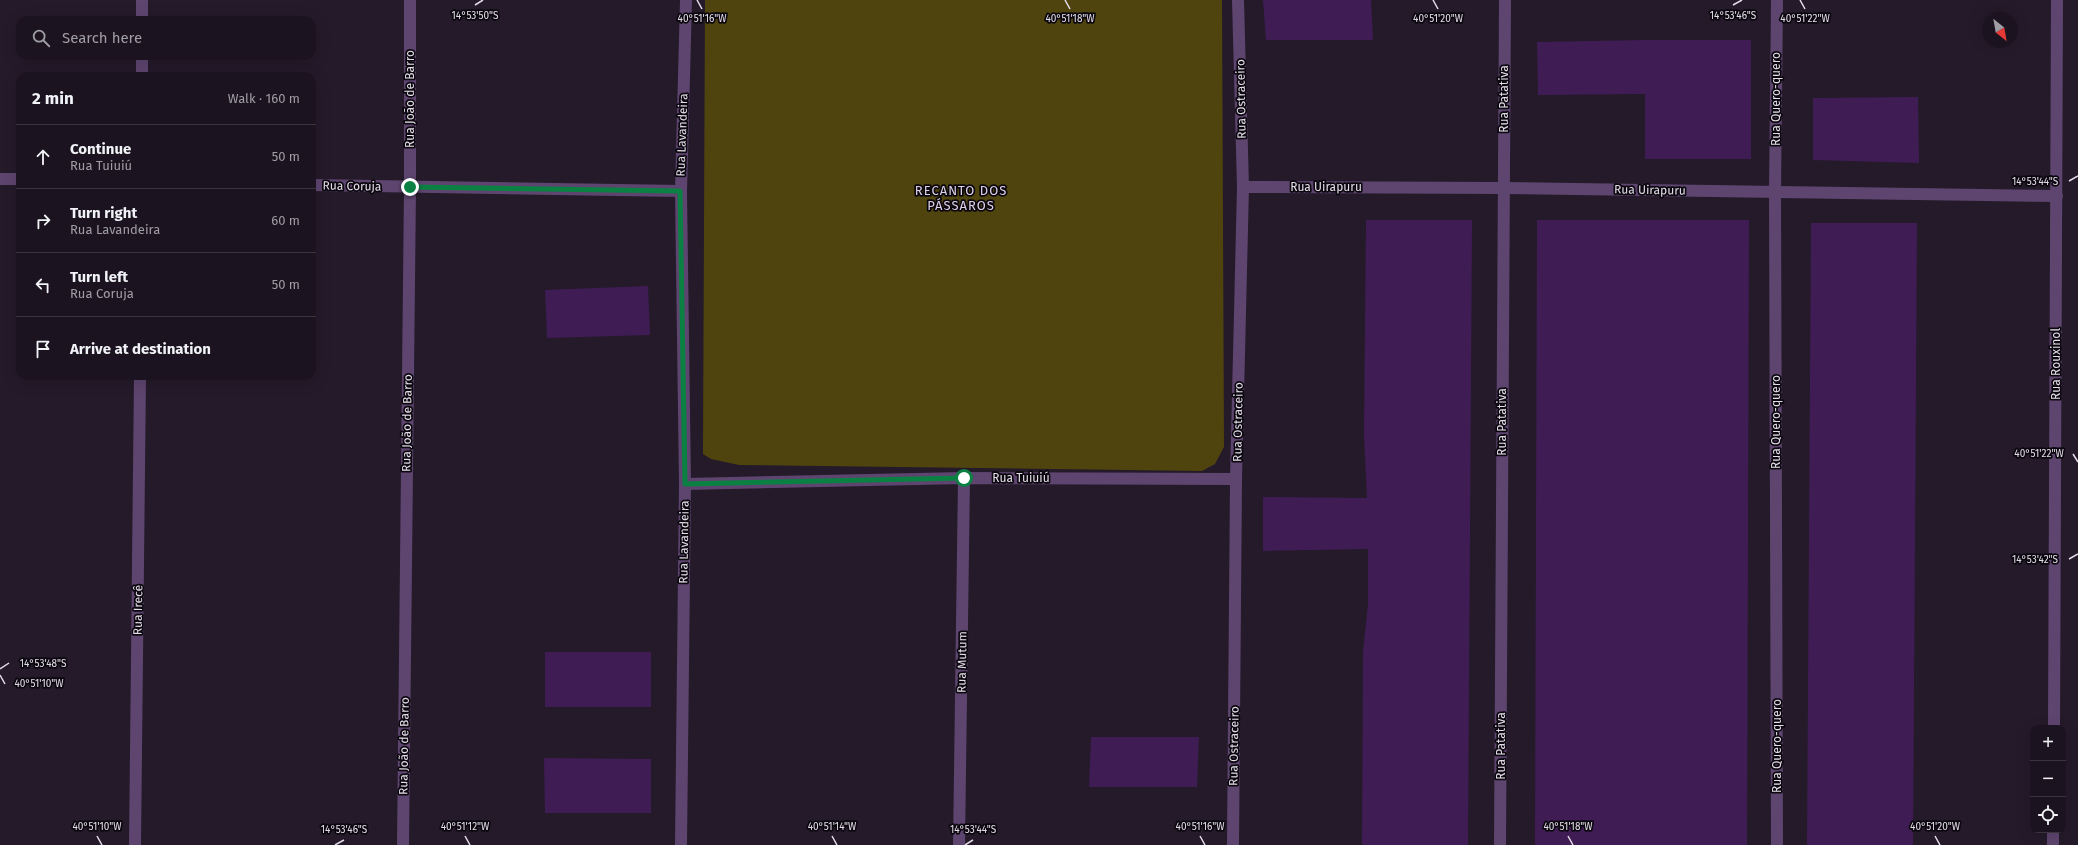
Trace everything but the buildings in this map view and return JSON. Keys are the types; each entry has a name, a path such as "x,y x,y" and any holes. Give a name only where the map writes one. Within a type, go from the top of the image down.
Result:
{"street":[{"path":"142,0 142,16"},
{"name":"Rua João de Barro","path":"403,845 410,187 410,0"},
{"name":"Rua Lavandeira","path":"681,845 685,484 680,191 686,0"},
{"name":"Rua Ostraceiro","path":"1233,845 1236,479 1243,187 1238,0"},
{"name":"Rua Patativa","path":"1500,845 1504,0"},
{"name":"Rua Quero-quero","path":"1777,0 1775,192 1777,845"},
{"name":"Rua Rouxinol","path":"2054,725 2057,0"},
{"path":"142,60 142,72"},
{"path":"0,179 16,179"},
{"name":"Rua Coruja","path":"316,185 680,191"},
{"name":"Rua Uirapuru","path":"1243,187 1503,188 2057,196"},
{"name":"Rua Irecê","path":"135,845 140,380"},
{"name":"Rua Tuiuiú","path":"685,484 964,478 1236,479"},
{"name":"Rua Mutum","path":"959,845 964,478"},
{"path":"2053,833 2053,845"}],"shaded area":[{"path":"705,0 1222,0 1224,447 1215,464 1202,471 739,465 711,459 703,454"}],"district":[{"name":"RECANTO DOS PÁSSAROS","path":"961,198"}],"route":[{"path":"410,187 680,191 685,484 964,478"}]}
